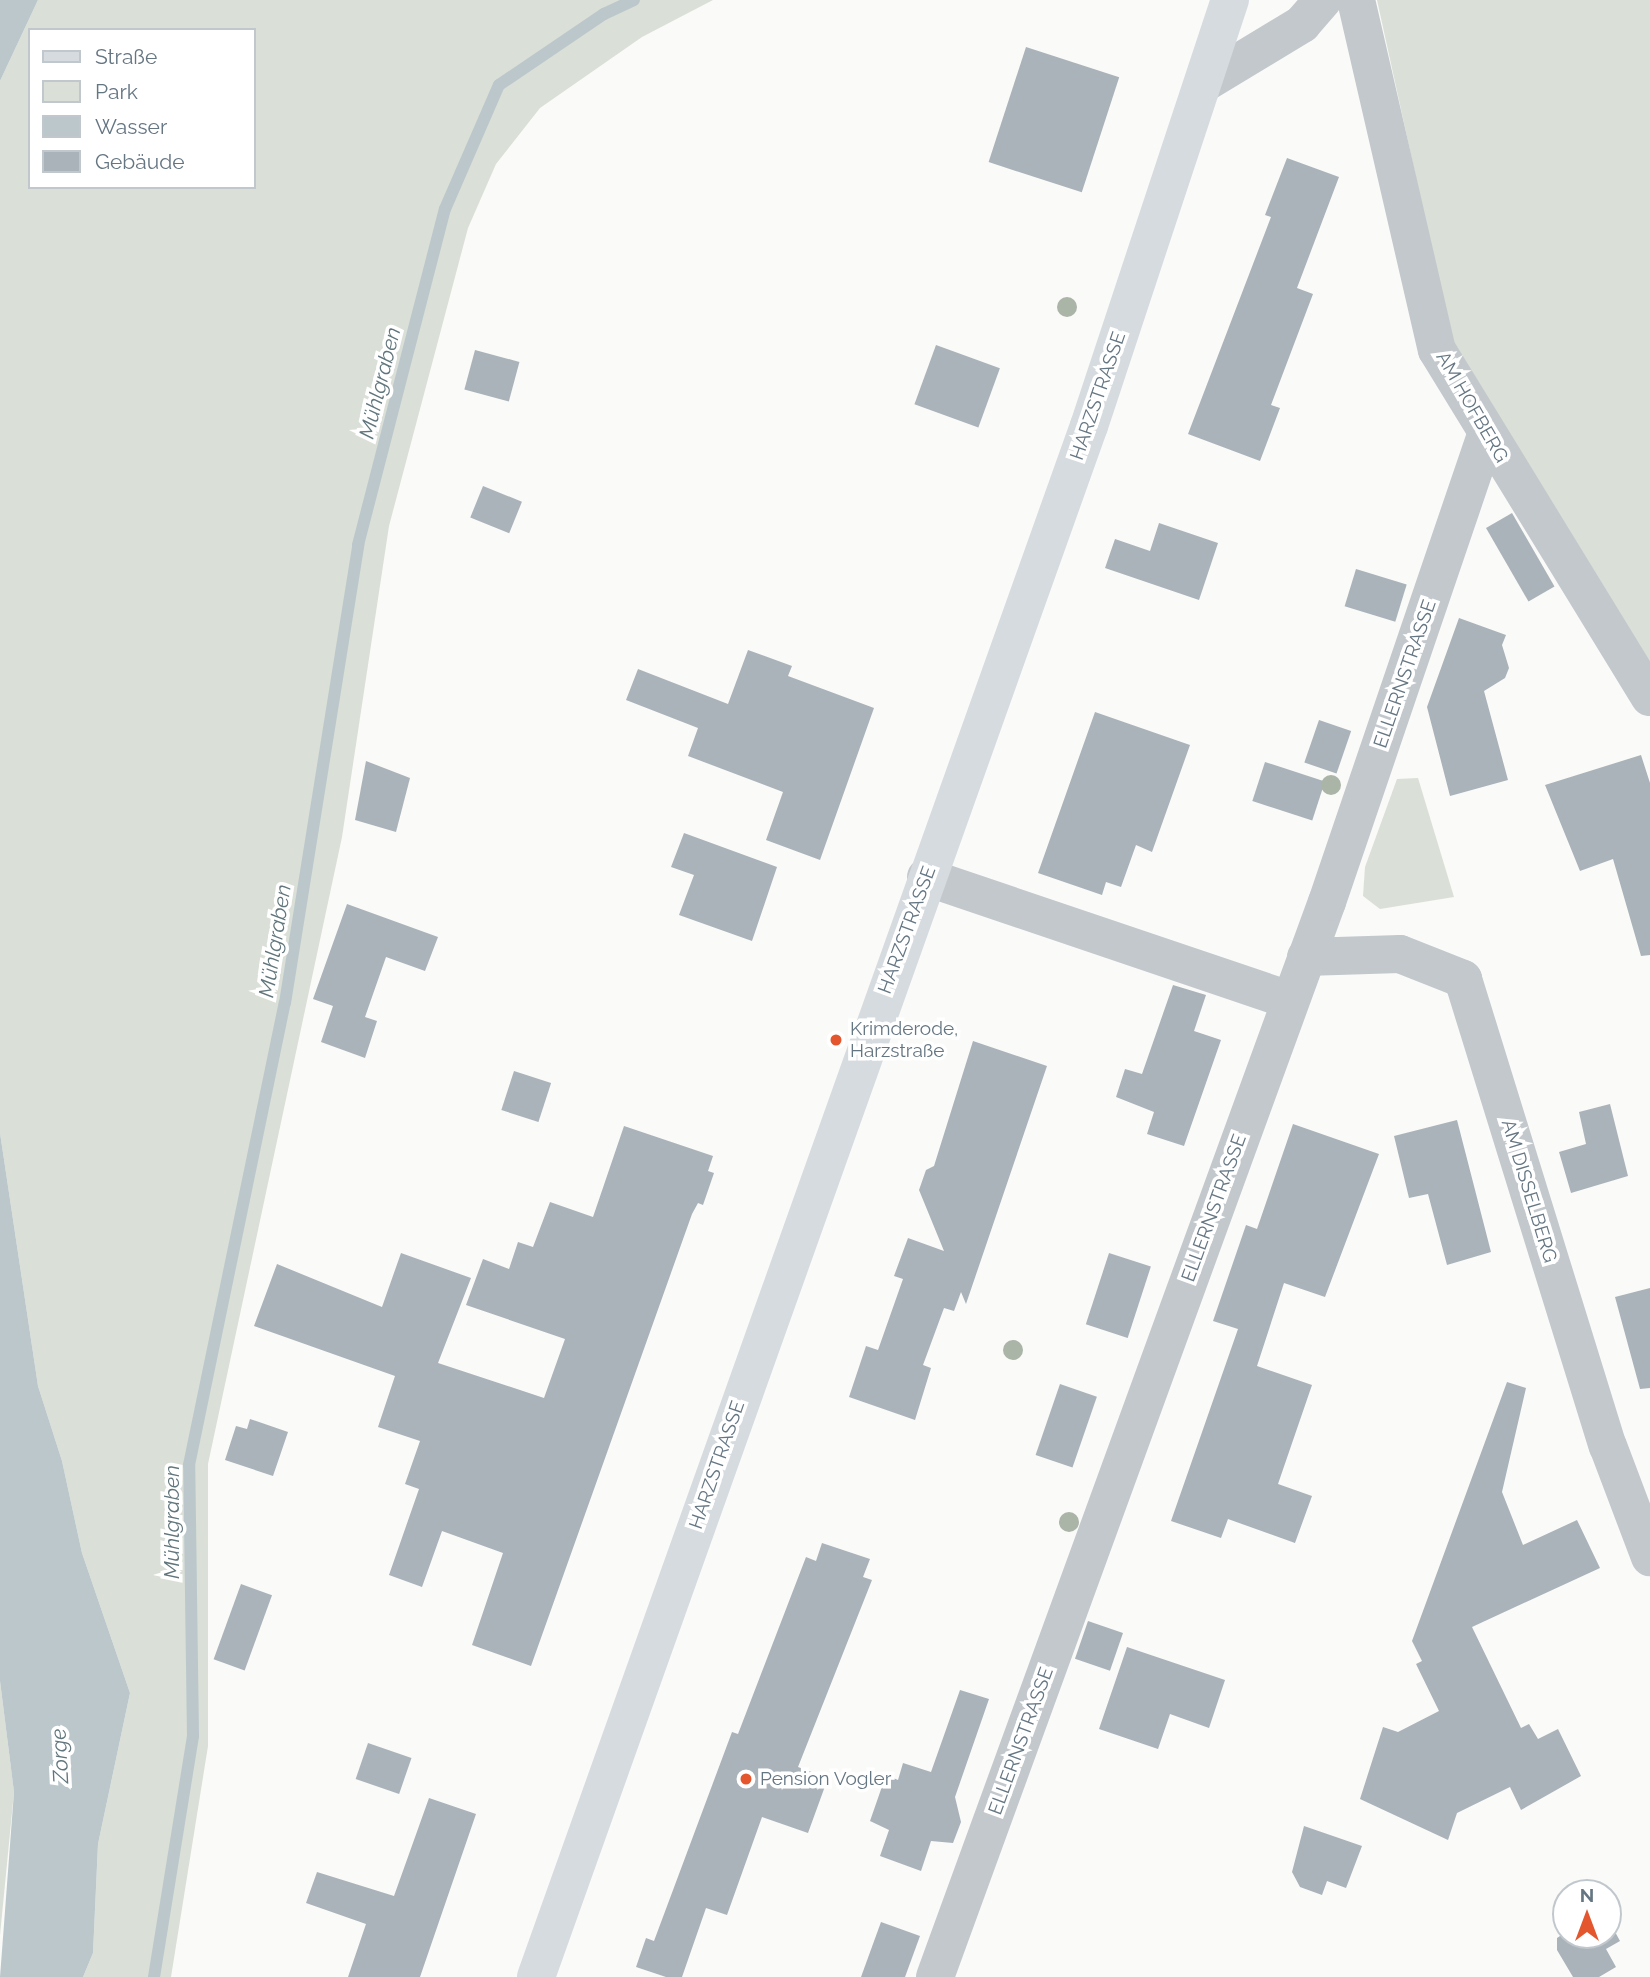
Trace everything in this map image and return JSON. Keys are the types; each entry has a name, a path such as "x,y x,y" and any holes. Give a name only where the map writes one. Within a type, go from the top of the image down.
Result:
{"main road":[{"name":"HARZSTRASSE","path":"536,1977 1089,426 1230,0"}],"street":[{"path":"1203,84 1302,24 1323,0"},
{"name":"AM HOFBERG","path":"1356,0 1437,350 1486,436 1650,697"},
{"name":"ELLERNSTRASSE","path":"935,1977 1306,957 1486,436"},
{"path":"926,877 1290,1000"},
{"name":"AM DISSELBERG","path":"1306,957 1400,954 1463,979 1608,1446 1650,1557"}],"green space":[{"path":"38,0 713,0 642,37 540,108 496,164 468,228 389,526 342,837 208,1464 208,1746 171,1977 83,1977 93,1953 98,1844 130,1693 82,1553 62,1461 38,1386 0,1133 0,81"},
{"path":"1377,0 1650,0 1650,665 1451,337"},
{"path":"1418,778 1454,897 1380,909 1363,896 1365,867 1397,779"},
{"path":"0,1681 14,1792 0,1935"}],"water":[{"path":"0,0 38,0 0,81"},
{"name":"Zorge","path":"0,1133 38,1386 62,1461 82,1553 130,1693 98,1844 93,1953 83,1977 0,1977 14,1792 0,1681"}],"building":[{"path":"1026,47 1119,77 1082,192 989,162"},
{"path":"1287,158 1339,177 1297,288 1313,294 1271,405 1280,408 1260,461 1188,434 1271,217 1265,215"},
{"path":"936,345 1000,368 978,427 914,404"},
{"path":"475,350 519,362 509,402 464,390"},
{"path":"483,486 522,502 509,533 470,518"},
{"path":"1512,513 1555,587 1529,602 1486,528"},
{"path":"1159,523 1218,543 1199,600 1105,568 1115,539 1150,551"},
{"path":"1356,569 1407,584 1395,622 1345,606"},
{"path":"1459,618 1506,635 1502,645 1509,668 1505,678 1484,691 1508,780 1450,796 1427,707"},
{"path":"748,650 792,666 788,676 874,708 820,860 766,840 783,792 688,756 698,728 626,700 638,669 728,704"},
{"path":"1095,712 1190,745 1152,852 1136,845 1121,887 1106,882 1102,895 1038,873"},
{"path":"1319,720 1351,731 1336,774 1304,763"},
{"path":"1641,755 1650,783 1650,955 1641,956 1613,859 1580,871 1545,785"},
{"path":"366,761 410,778 396,832 355,820"},
{"path":"1265,762 1325,781 1312,820 1252,801"},
{"path":"684,833 777,867 752,941 679,915 694,875 671,867"},
{"path":"347,904 438,937 425,971 386,957 365,1017 377,1021 365,1058 321,1042 333,1006 313,999"},
{"path":"1173,985 1206,995 1194,1031 1221,1040 1184,1146 1147,1134 1154,1112 1116,1097 1125,1069 1142,1074"},
{"path":"973,1041 1047,1066 966,1304 961,1292 954,1311 944,1308 923,1365 931,1368 915,1420 849,1397 866,1346 878,1350 903,1279 894,1276 908,1238 944,1251 919,1190 926,1170 934,1166"},
{"path":"514,1071 551,1083 538,1122 501,1110"},
{"path":"1610,1104 1628,1176 1571,1193 1559,1152 1586,1144 1579,1112"},
{"path":"1457,1120 1491,1252 1447,1265 1428,1194 1409,1198 1394,1136"},
{"path":"1293,1124 1379,1154 1325,1297 1284,1283 1257,1366 1312,1385 1278,1484 1312,1496 1295,1543 1228,1519 1221,1538 1171,1521 1238,1329 1213,1321 1246,1225 1257,1229"},
{"path":"624,1126 713,1156 708,1171 714,1173 703,1205 698,1203 692,1214 531,1666 472,1645 503,1553 442,1531 422,1587 389,1575 419,1489 405,1484 420,1441 378,1427 395,1376 254,1326 277,1264 382,1307 401,1253 471,1278 438,1363 544,1398 565,1339 466,1305 483,1259 509,1269 518,1242 533,1247 550,1202 593,1217"},
{"path":"1109,1253 1151,1267 1128,1338 1086,1324"},
{"path":"1650,1288 1650,1388 1640,1389 1615,1297"},
{"path":"1507,1382 1526,1388 1502,1492 1523,1545 1577,1520 1600,1568 1472,1627 1521,1728 1529,1724 1538,1739 1558,1729 1581,1776 1521,1810 1510,1787 1457,1813 1448,1840 1360,1799 1383,1727 1398,1732 1439,1711 1416,1664 1422,1661 1412,1641"},
{"path":"1060,1384 1097,1397 1072,1468 1036,1455"},
{"path":"250,1419 288,1432 273,1476 225,1460 236,1426 247,1429"},
{"path":"822,1543 870,1559 863,1577 872,1580 798,1767 828,1778 808,1833 762,1817 727,1915 706,1908 682,1977 666,1977 636,1967 646,1938 654,1941 732,1732 738,1734 806,1557 816,1561"},
{"path":"241,1584 272,1595 245,1670 214,1659"},
{"path":"1088,1621 1123,1633 1110,1671 1075,1659"},
{"path":"1127,1647 1225,1680 1209,1728 1170,1714 1158,1749 1099,1729"},
{"path":"960,1690 989,1699 955,1797 961,1822 953,1843 931,1841 921,1871 880,1856 889,1830 870,1821 886,1775 898,1780 903,1763 931,1772"},
{"path":"368,1743 411,1758 399,1794 356,1779"},
{"path":"429,1798 476,1814 420,1977 348,1977 366,1924 306,1903 317,1872 394,1896"},
{"path":"1304,1826 1362,1846 1346,1888 1327,1881 1322,1895 1300,1887 1292,1872"},
{"path":"881,1922 920,1936 905,1977 861,1977"},
{"path":"1606,1949 1616,1967 1599,1977 1573,1977 1557,1950"}],"waterway":[{"name":"Mühlgraben","path":"154,1977 193,1736 189,1465 285,1003 358,545 445,209 499,85 604,14 634,0"}],"place":[{"name":"Krimderode, Harzstraße","path":"836,1040"},
{"name":"Pension Vogler","path":"746,1779"}]}
